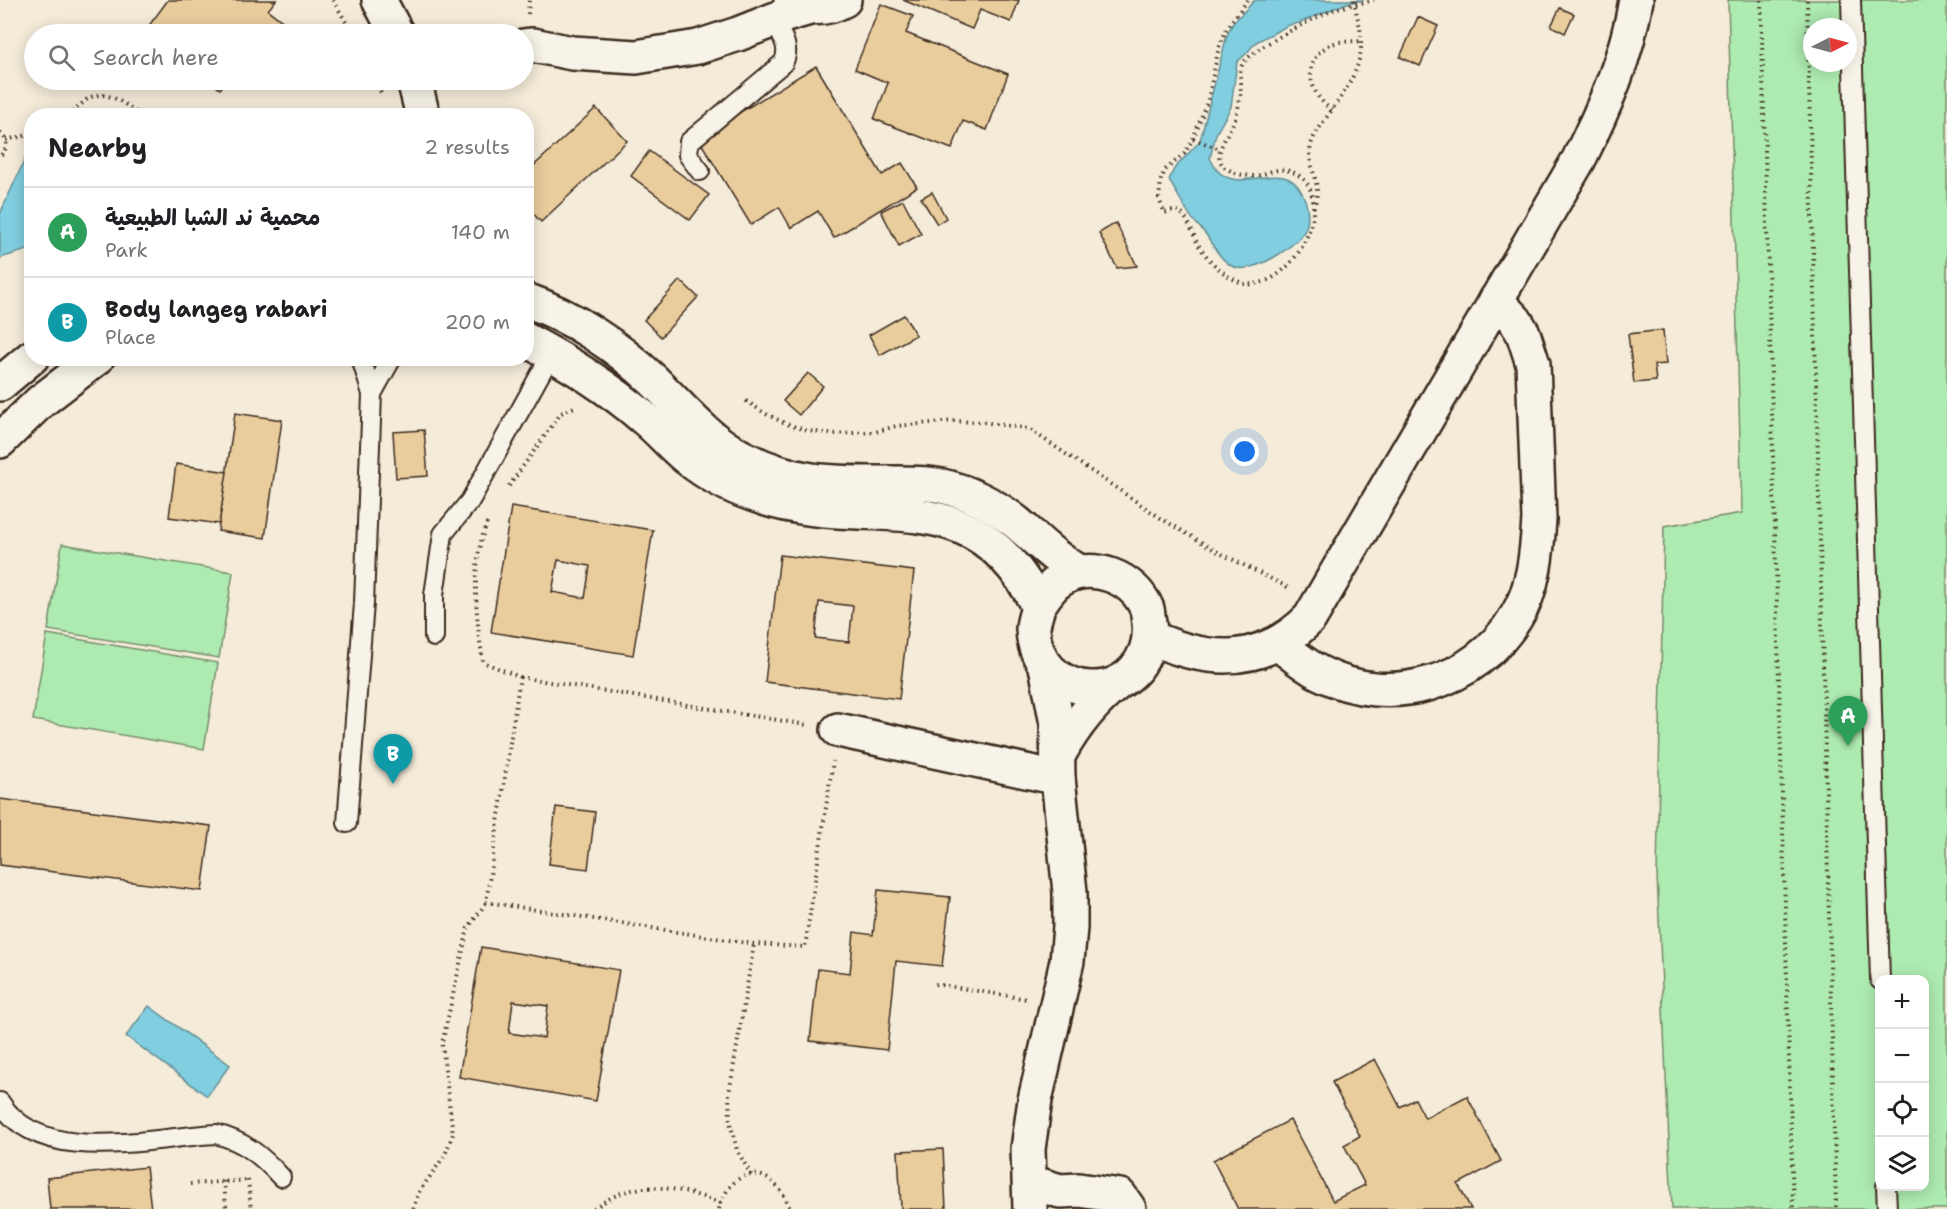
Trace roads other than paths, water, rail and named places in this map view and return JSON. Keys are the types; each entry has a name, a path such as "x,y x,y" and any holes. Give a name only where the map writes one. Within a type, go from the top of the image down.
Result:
{"street":[{"path":"379,0 392,24"},
{"path":"534,45 572,53 636,57 698,47 738,34 785,7 823,8 836,5 844,0"},
{"path":"1150,637 1193,653 1240,656 1260,652 1279,644 1310,618 1579,159 1597,123 1625,47 1636,0"},
{"path":"416,90 421,108"},
{"path":"1279,644 1299,661 1342,682 1366,688 1390,690 1415,688 1462,671 1484,656 1503,638 1518,616 1528,592 1538,543 1533,364 1523,333 1515,320 1496,300"},
{"path":"534,304 577,324 651,378 700,427 739,456 759,481 792,506 830,512 899,513 945,520 966,529 1003,554 1017,569 1038,606"},
{"path":"539,346 598,382 644,418 687,458 720,479 759,481 796,478 814,481 914,483 942,486 969,494 993,507 1015,522 1049,553 1080,572"},
{"path":"0,384 24,364"},
{"path":"0,441 40,402 87,366"},
{"path":"1058,766 1078,722 1090,707 1134,671 1145,655 1150,637 1147,609 1132,586 1108,573 1080,572 1062,579 1048,591 1038,606 1033,627 1036,647 1046,666 1057,724 1058,766 1070,892 1070,927 1067,961 1035,1100 1028,1149 1030,1196 1079,1190 1120,1196 1129,1209"},
{"path":"1046,666 1061,680 1079,688 1100,688 1119,682"},
{"path":"838,730 1058,766"}],"lane":[{"path":"1851,0 1880,975"},
{"path":"700,171 688,155 689,142 783,63 787,57 785,7"},
{"path":"347,823 364,603 372,394 363,366"},
{"path":"372,394 388,366"},
{"path":"434,636 434,595 443,534 470,501 530,366"},
{"path":"0,1102 16,1120 31,1130 63,1142 98,1144 216,1134 231,1138 245,1144 263,1158 281,1177"},
{"path":"1886,1191 1887,1209"}],"water":[{"path":"1255,0 1364,0 1347,3 1289,25 1256,42 1237,62 1231,107 1216,134 1210,158 1217,170 1237,180 1273,176 1284,177 1294,182 1304,197 1308,215 1306,228 1294,243 1263,263 1242,268 1229,264 1215,249 1189,214 1169,180 1174,169 1200,141 1227,35 1233,23"},
{"path":"24,161 24,251 0,258 0,214"},
{"path":"149,1006 230,1065 207,1096 126,1036"}],"place":[{"name":"محمية ند الشبا الطبيعية","path":"1848,746"},
{"name":"Body langeg rabari","path":"393,784"}]}
